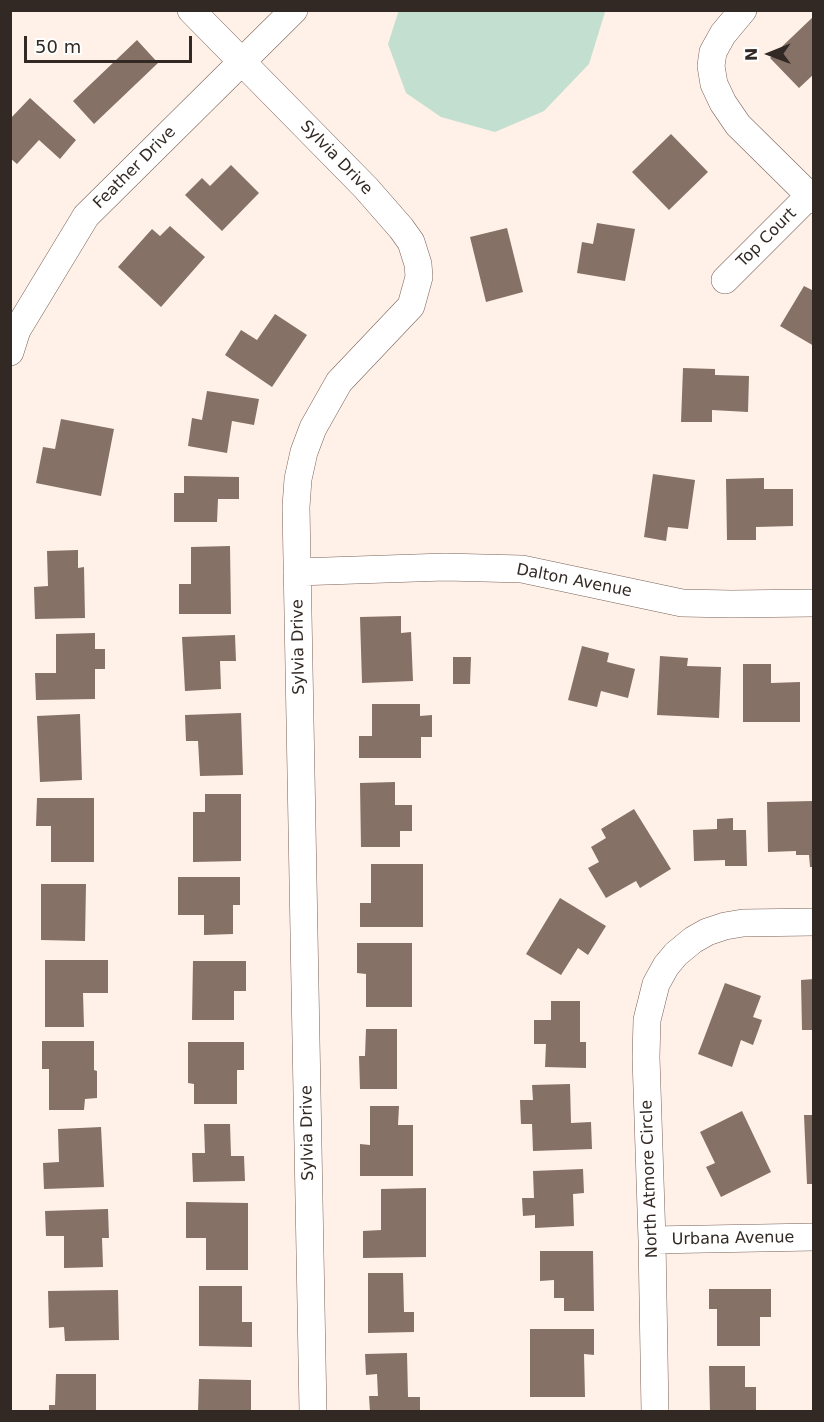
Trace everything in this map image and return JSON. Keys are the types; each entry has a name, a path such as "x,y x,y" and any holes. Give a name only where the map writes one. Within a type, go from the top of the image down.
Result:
{"street":[{"name":"Sylvia Drive","path":"191,10 386,210 411,242 418,264 419,277 411,306 339,382 313,428 304,452 298,479 297,572 313,1412"},
{"name":"Feather Drive","path":"10,352 17,330 86,216 294,10"},
{"path":"743,10 723,34 713,52 711,66 714,84 723,104 738,125 811,198"},
{"name":"Top Court","path":"725,280 811,198"},
{"name":"Dalton Avenue","path":"297,572 454,567 522,569 682,603 813,603"},
{"name":"North Atmore Circle","path":"655,1412 646,1057 647,1020 656,984 676,954 707,932 743,923 813,922"},
{"name":"Urbana Avenue","path":"652,1240 813,1237"}],"green space":[{"path":"399,10 605,10 605,12 589,64 544,111 495,132 441,117 406,93 388,44"}],"building":[{"path":"814,16 814,74 799,88 770,58"},
{"path":"137,40 158,63 94,124 73,101"},
{"path":"30,98 76,140 60,159 39,140 17,164 10,158 10,119"},
{"path":"671,134 708,172 669,210 632,172"},
{"path":"231,165 259,193 222,231 185,195 202,178 210,186"},
{"path":"597,223 635,229 625,281 577,273 582,242 593,244"},
{"path":"170,226 205,257 161,307 118,267 152,229 160,236"},
{"path":"507,228 523,292 486,302 470,237"},
{"path":"804,286 814,291 814,346 780,326"},
{"path":"275,314 307,335 272,387 225,355 241,330 257,340"},
{"path":"683,368 715,369 715,375 749,376 748,412 712,410 712,422 681,422"},
{"path":"207,391 259,399 254,425 232,421 227,453 188,446 192,418 202,420"},
{"path":"61,419 114,429 101,496 36,483 43,447 55,449"},
{"path":"653,474 695,480 688,529 668,527 666,541 644,537"},
{"path":"184,476 239,477 239,499 218,499 217,522 174,522 174,493 184,493"},
{"path":"764,478 764,489 793,489 793,526 756,527 756,540 727,540 726,479"},
{"path":"230,546 231,614 179,614 179,584 191,584 191,547"},
{"path":"78,550 78,568 84,567 85,618 35,619 34,587 48,586 47,551"},
{"path":"401,616 401,633 411,632 413,681 362,683 360,617"},
{"path":"95,633 95,649 105,649 105,669 95,669 95,699 36,700 35,673 56,673 56,634"},
{"path":"235,635 236,661 220,661 221,689 185,691 182,637"},
{"path":"582,646 609,653 607,662 635,669 628,698 601,691 597,707 568,700"},
{"path":"660,656 688,658 687,666 721,667 719,718 657,715"},
{"path":"453,657 471,657 470,684 453,684"},
{"path":"743,664 771,664 771,683 800,682 800,722 743,722"},
{"path":"372,704 420,704 420,716 432,715 432,737 421,737 421,758 359,758 359,736 372,736"},
{"path":"241,713 243,775 200,776 198,741 186,741 185,715"},
{"path":"80,714 82,780 40,782 37,716"},
{"path":"395,782 395,805 412,805 412,831 400,831 400,847 361,847 360,783"},
{"path":"205,794 241,794 241,861 193,862 193,812 205,812"},
{"path":"37,798 94,798 94,862 51,862 51,826 36,826"},
{"path":"814,801 814,867 810,867 809,855 796,855 796,851 768,852 767,802"},
{"path":"634,809 671,869 640,888 636,881 606,898 588,868 599,862 591,847 606,838 601,829"},
{"path":"733,818 733,830 746,830 747,866 725,866 725,860 694,861 693,830 717,829 717,819"},
{"path":"371,864 423,864 423,927 360,927 360,903 371,903"},
{"path":"178,877 240,877 240,905 233,905 233,934 204,935 204,915 178,915"},
{"path":"41,884 86,884 85,941 41,940"},
{"path":"560,898 606,926 588,955 578,948 561,975 526,954"},
{"path":"357,943 412,943 412,1007 366,1007 366,974 357,973"},
{"path":"45,960 108,960 108,993 83,993 84,1027 45,1027"},
{"path":"193,961 246,961 246,991 234,991 234,1020 192,1020"},
{"path":"814,979 814,1030 802,1030 801,980"},
{"path":"725,983 761,996 753,1017 762,1020 753,1045 741,1040 732,1067 698,1054"},
{"path":"551,1001 580,1001 580,1042 586,1042 586,1068 545,1067 546,1044 534,1044 534,1020 551,1020"},
{"path":"366,1029 397,1029 397,1089 360,1089 359,1056 365,1056"},
{"path":"42,1041 94,1041 97,1098 85,1099 84,1110 49,1110 49,1069 42,1069"},
{"path":"188,1042 244,1042 244,1070 237,1070 237,1104 194,1104 194,1084 188,1083"},
{"path":"570,1084 571,1123 591,1122 592,1149 533,1151 532,1124 521,1124 520,1100 533,1100 532,1085"},
{"path":"370,1106 399,1106 398,1125 413,1125 413,1176 360,1176 360,1144 370,1145"},
{"path":"742,1111 771,1172 721,1197 706,1167 715,1163 700,1132"},
{"path":"804,1115 814,1115 814,1184 807,1184"},
{"path":"204,1124 230,1124 231,1156 244,1156 245,1181 193,1182 192,1153 205,1153"},
{"path":"101,1127 104,1187 44,1189 43,1163 59,1162 58,1129"},
{"path":"583,1169 584,1193 573,1194 574,1226 535,1228 535,1215 523,1216 522,1198 534,1198 533,1171"},
{"path":"426,1188 426,1257 363,1258 363,1231 381,1230 381,1189"},
{"path":"186,1202 248,1203 248,1270 206,1270 206,1238 186,1238"},
{"path":"108,1209 109,1238 102,1238 103,1267 64,1268 64,1236 46,1236 45,1211"},
{"path":"540,1251 593,1251 594,1311 564,1311 564,1298 554,1298 554,1280 540,1281"},
{"path":"368,1273 403,1273 404,1312 414,1312 414,1332 368,1333"},
{"path":"199,1286 242,1286 242,1322 252,1322 252,1347 199,1346"},
{"path":"709,1289 771,1289 771,1317 760,1317 760,1346 717,1346 717,1309 709,1309"},
{"path":"118,1290 119,1340 65,1341 64,1327 49,1328 48,1291"},
{"path":"530,1329 594,1329 594,1355 584,1354 585,1397 530,1397"},
{"path":"407,1353 408,1397 420,1397 420,1412 370,1412 369,1396 378,1396 377,1374 366,1375 365,1354"},
{"path":"709,1366 745,1366 745,1387 756,1387 756,1411 710,1412"},
{"path":"56,1374 96,1374 96,1412 49,1412 49,1405 55,1405"},
{"path":"199,1379 251,1380 251,1412 198,1412"}]}
